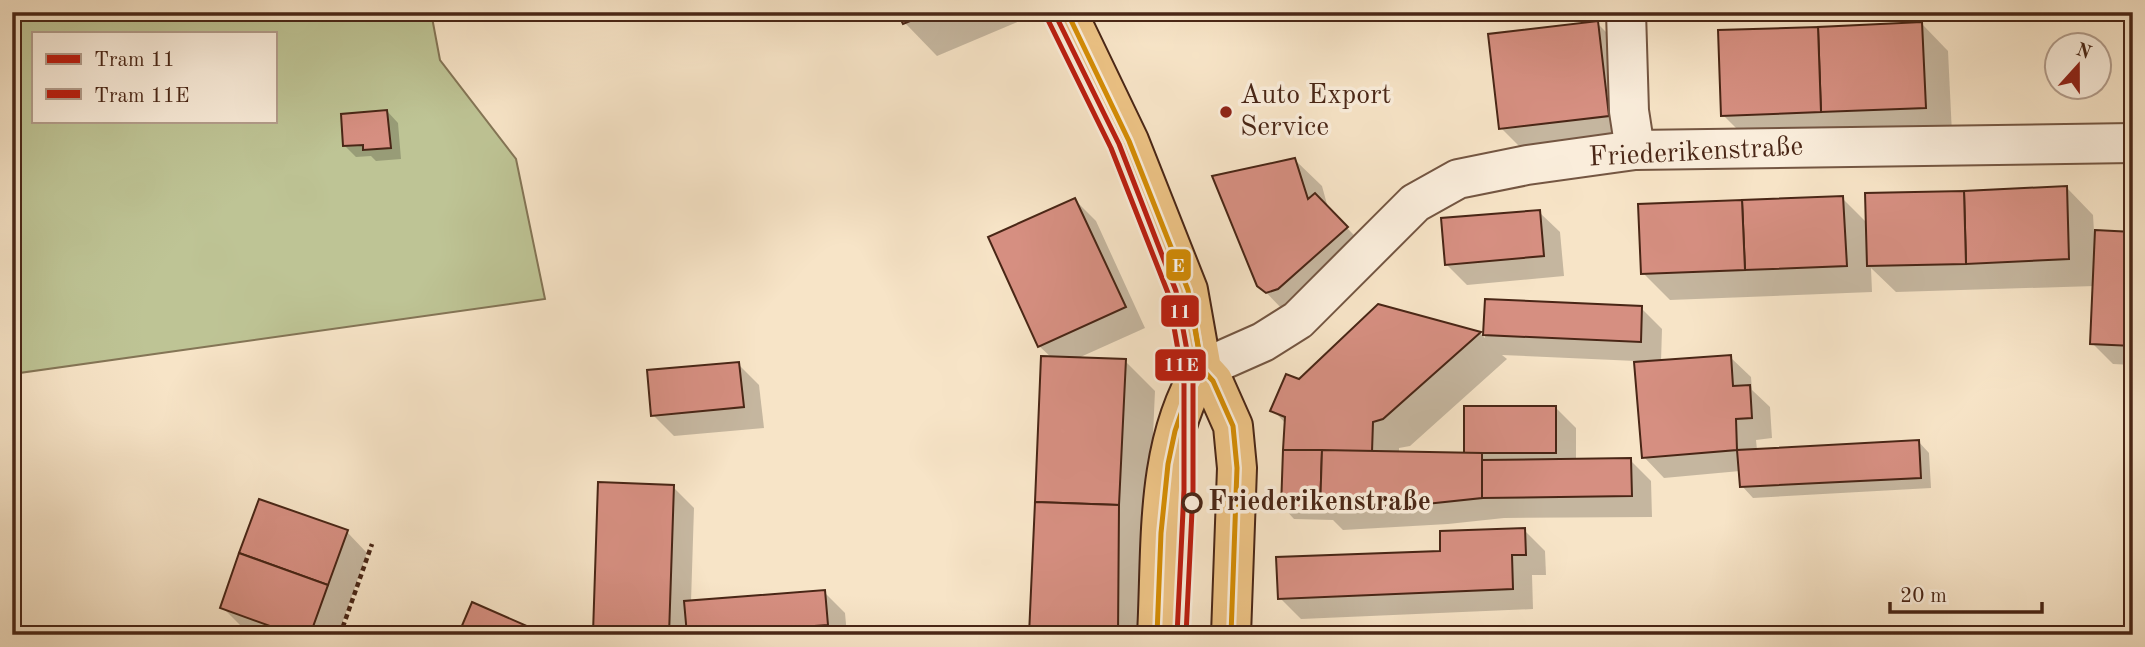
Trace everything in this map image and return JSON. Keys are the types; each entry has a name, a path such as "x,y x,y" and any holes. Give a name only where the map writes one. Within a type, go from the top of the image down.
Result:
{"main road":[{"path":"1067,12 1129,141 1188,290 1202,369 1213,381 1233,426 1237,468 1231,635"},
{"path":"1157,635 1166,475 1174,431 1193,383 1202,369"}],"street":[{"path":"1626,12 1629,111 1635,150"},
{"name":"Friederikenstraße","path":"1202,369 1263,341 1298,320 1415,202 1458,179 1527,165 1635,150 2133,143"}],"path":[{"path":"340,635 372,544"}],"green space":[{"path":"12,12 431,12 440,60 516,159 545,299 12,374"}],"building":[{"path":"897,12 932,12 903,24"},
{"path":"1598,21 1609,116 1499,129 1488,34"},
{"path":"1922,22 1926,108 1821,112 1818,27"},
{"path":"1818,27 1821,112 1721,116 1718,30"},
{"path":"387,110 391,148 363,150 363,145 343,146 341,114"},
{"path":"1295,158 1308,199 1315,193 1348,227 1278,289 1266,293 1257,286 1212,176"},
{"path":"2067,186 2069,259 1966,264 1964,191"},
{"path":"1964,191 1966,264 1867,266 1865,193"},
{"path":"1843,196 1847,266 1745,270 1742,200"},
{"path":"1075,198 1126,307 1038,347 988,237"},
{"path":"1742,200 1745,270 1641,274 1638,204"},
{"path":"1540,210 1544,256 1445,265 1441,218"},
{"path":"2095,230 2133,232 2133,346 2090,344"},
{"path":"1485,299 1642,306 1641,342 1483,335"},
{"path":"1378,304 1481,332 1383,419 1373,422 1372,452 1283,450 1285,417 1270,411 1286,374 1299,379"},
{"path":"1731,355 1733,386 1750,385 1752,418 1736,419 1737,450 1642,458 1634,362"},
{"path":"1041,356 1126,359 1119,505 1035,502"},
{"path":"739,362 744,407 651,416 647,370"},
{"path":"1464,406 1556,406 1556,453 1464,453"},
{"path":"1919,440 1921,478 1740,487 1737,450"},
{"path":"1283,450 1322,450 1320,510 1281,508"},
{"path":"1322,450 1482,453 1482,498 1320,510"},
{"path":"1631,458 1632,496 1482,498 1482,460"},
{"path":"598,482 674,485 669,635 593,633"},
{"path":"259,499 348,530 328,585 239,553"},
{"path":"1035,502 1119,505 1118,635 1029,635"},
{"path":"1525,528 1526,555 1512,555 1513,589 1278,599 1276,557 1440,551 1440,531"},
{"path":"239,553 328,585 310,635 295,635 220,608"},
{"path":"825,590 828,625 687,635 684,601"},
{"path":"472,602 545,634 545,635 458,635"},
{"path":"1275,627 1355,631 1355,635 1275,635"}],"tram line":[{"name":"11","path":"1054,12 1119,144 1176,291 1193,383 1193,490 1186,635"},
{"name":"11E","path":"1046,16 1111,148 1168,293 1184,384 1184,490 1177,635"}],"transit line":[{"name":"E","path":"1067,12 1129,141 1188,290 1202,369 1213,381 1233,426 1237,468 1231,635"},
{"name":"E","path":"1157,635 1161,533 1168,464 1186,399 1202,369 1195,327"}],"place":[{"name":"Auto Export Service","path":"1226,112"},
{"name":"Friederikenstraße","path":"1192,503"}]}
